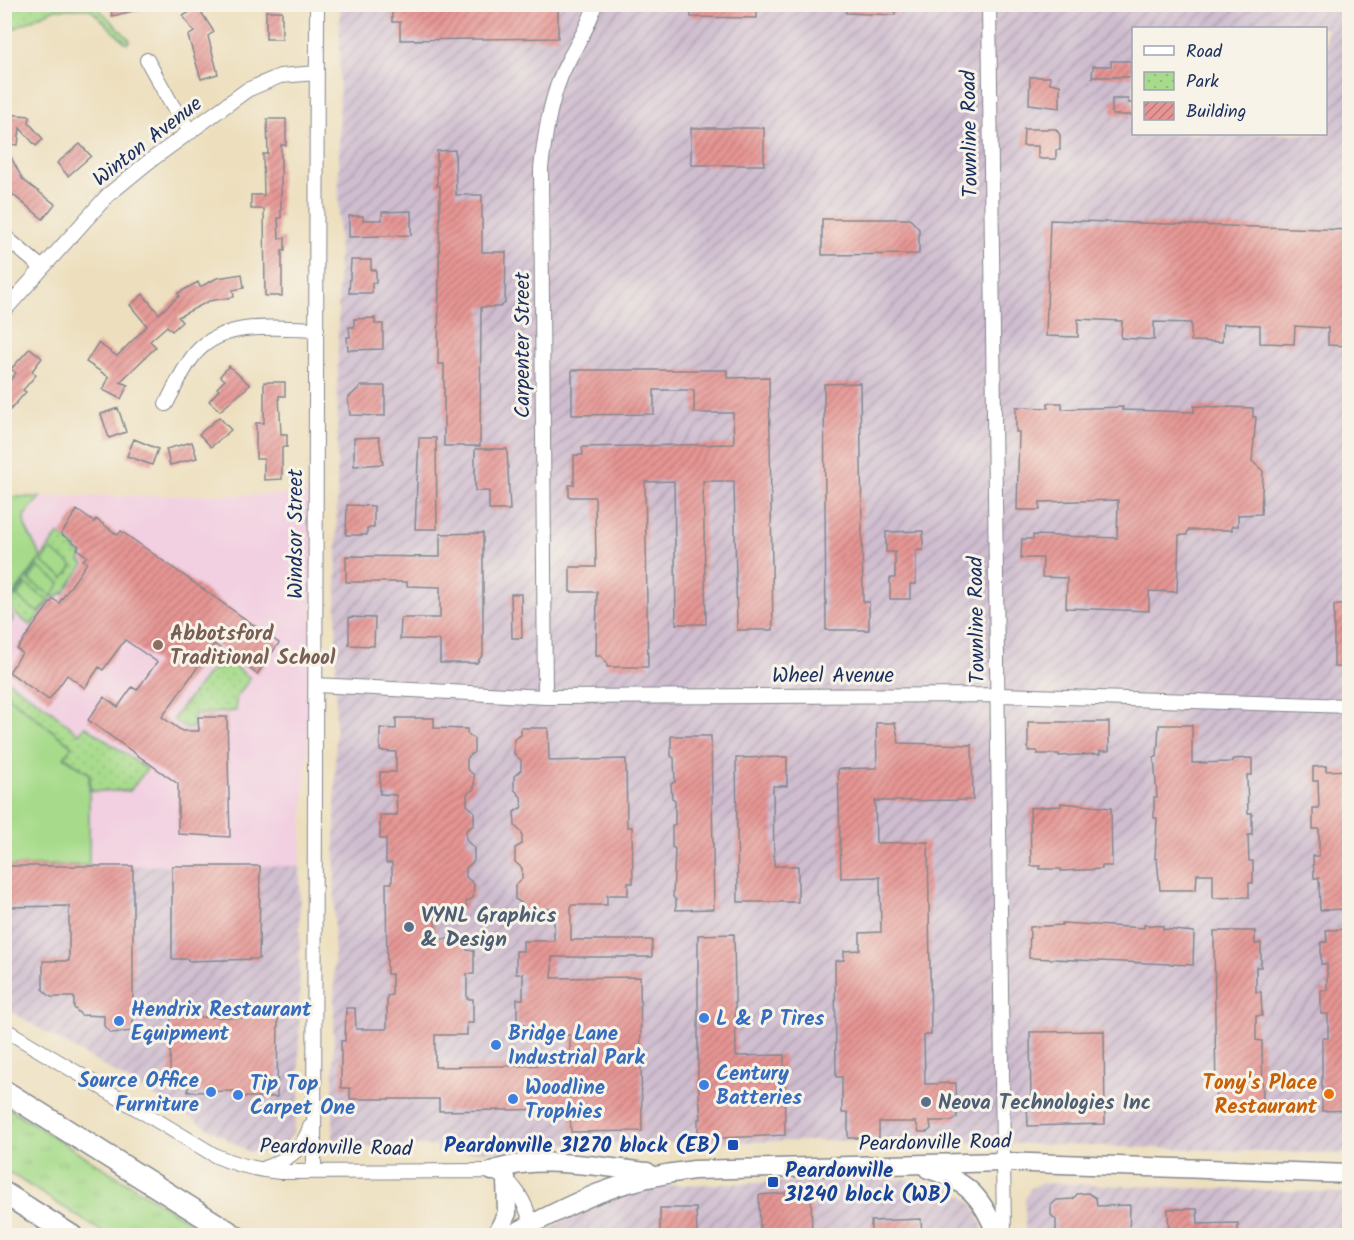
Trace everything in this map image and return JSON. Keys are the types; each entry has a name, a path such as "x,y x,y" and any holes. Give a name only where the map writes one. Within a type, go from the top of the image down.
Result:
{"highway":[{"path":"4,1091 235,1236"},
{"path":"4,1193 72,1236"}],"main road":[{"name":"Peardonville Road","path":"509,1236 606,1189 660,1174 703,1170 1003,1162 1350,1174"},
{"path":"496,1236 503,1226 507,1213 499,1174 507,1165 592,1164 660,1174"},
{"path":"911,1164 949,1176 973,1191 990,1215 997,1236"}],"street":[{"name":"Windsor Street","path":"314,1172 317,4"},
{"name":"Carpenter Street","path":"545,697 541,168 549,112 561,75 591,22 596,4"},
{"name":"Townline Road","path":"989,4 1004,1236"},
{"path":"147,60 172,105 191,132"},
{"name":"Winton Avenue","path":"4,311 41,267 108,195 247,90 280,76 317,73"},
{"path":"4,236 41,267"},
{"path":"166,404 191,359 204,345 220,334 236,330 316,329"},
{"name":"Wheel Avenue","path":"316,685 545,697 998,695 1350,706"},
{"name":"Peardonville Road","path":"4,1029 216,1156 258,1170 499,1174"},
{"path":"258,1170 284,1160 296,1152 305,1142 314,1116"},
{"path":"499,1174 516,1188 532,1224"}],"shaded area":[{"path":"340,5 1349,5 1349,1154 899,1140 556,1144 556,1151 437,1152 437,1146 333,1147"},
{"name":"Abbotsford Traditional School","path":"313,494 312,683 300,866 5,866 4,497"},
{"path":"5,865 300,866 299,1107 293,1132 286,1144 272,1152 249,1152 5,1008"},
{"path":"908,1179 951,1187 976,1209 985,1235 536,1236 609,1198 670,1185"},
{"path":"1042,1183 1349,1193 1349,1235 1025,1236 1025,1199 1031,1188"}],"green space":[{"path":"5,4 95,5 130,40 127,44 90,9 55,9 5,33"},
{"path":"5,497 40,497 24,516 25,526 41,557 7,604 13,619 5,632"},
{"path":"58,534 77,547 74,550 83,556 80,561 84,564 63,594 61,593 57,598 53,596 31,626 15,614 10,603"},
{"path":"51,550 73,566 64,578 42,562"},
{"path":"38,567 60,583 52,596 29,580"},
{"path":"26,584 48,601 39,613 17,597"},
{"path":"225,666 234,666 250,678 236,699 236,711 194,715 193,728 184,728 173,719 210,671"},
{"path":"5,679 48,708 79,734 85,726 147,769 130,791 91,791 90,774 64,756 71,745 5,694"},
{"path":"4,694 72,746 64,757 89,774 89,865 5,866"},
{"path":"5,1106 210,1235 107,1235 5,1170"}],"building":[{"path":"110,4 142,4 142,9 112,16"},
{"path":"392,4 558,4 558,38 400,40 400,22 392,22"},
{"path":"691,4 757,4 757,18 691,17"},
{"path":"846,4 896,4 895,15 846,13"},
{"path":"198,7 214,32 208,36 218,74 201,79 188,36 194,32 183,16"},
{"path":"266,11 282,11 282,39 266,39"},
{"path":"1111,61 1131,61 1131,77 1092,77 1093,66 1111,66"},
{"path":"1030,77 1050,77 1050,83 1060,85 1060,108 1029,104"},
{"path":"1112,99 1128,99 1128,103 1132,103 1132,115 1112,115"},
{"path":"5,114 30,116 29,123 43,139 36,146 20,128 18,145 4,144"},
{"path":"267,119 286,119 286,145 281,145 281,218 278,218 279,238 285,238 285,251 282,251 282,296 265,296 264,209 251,209 251,195 264,195 263,154 268,154"},
{"path":"691,128 764,128 764,165 691,165"},
{"path":"1024,129 1056,129 1060,135 1060,150 1056,150 1056,159 1038,157 1038,146 1023,146"},
{"path":"4,144 23,180 55,204 43,219 13,195 9,197 4,189"},
{"path":"80,144 91,156 68,176 57,163"},
{"path":"455,150 456,195 482,195 482,252 506,252 505,303 500,307 481,307 480,446 444,446 444,364 438,364 440,186 437,186 437,151"},
{"path":"411,211 411,235 349,237 349,216 363,216 363,220 382,220 382,212"},
{"path":"822,219 910,219 919,229 919,254 822,255"},
{"path":"1050,220 1350,230 1350,346 1328,345 1328,328 1295,326 1294,344 1260,343 1260,325 1223,324 1222,342 1191,341 1191,323 1154,322 1154,340 1121,338 1122,321 1078,319 1078,337 1046,336"},
{"path":"351,260 371,260 371,270 376,270 376,283 372,283 372,293 349,293"},
{"path":"242,274 244,288 233,290 234,297 209,301 178,317 182,322 172,331 167,326 150,341 156,347 120,382 128,385 121,399 103,390 109,377 86,362 98,343 117,356 147,326 130,305 143,294 159,314 179,296 178,293 198,282 200,287 217,278"},
{"path":"375,318 375,324 383,324 383,349 348,350 347,337 350,337 349,327 354,327 354,319"},
{"path":"30,348 42,358 32,371 36,375 23,390 26,392 4,417 4,386 16,373 11,369"},
{"path":"229,366 250,385 220,411 209,401 225,380 220,376"},
{"path":"572,370 727,370 727,378 769,377 773,630 737,630 734,481 703,481 706,624 676,624 674,481 645,482 648,667 607,667 607,663 601,656 596,656 597,592 570,592 570,567 596,567 595,497 569,497 569,485 574,485 574,455 583,455 582,447 734,444 733,413 694,413 694,390 654,390 654,414 572,415"},
{"path":"264,382 285,382 285,396 279,396 281,434 287,434 287,447 282,447 282,479 264,480 264,459 256,459 256,423 264,423"},
{"path":"860,383 863,602 869,602 869,630 826,630 824,384"},
{"path":"361,386 385,386 385,416 350,415 348,398"},
{"path":"1048,403 1062,403 1062,409 1123,407 1122,410 1194,412 1194,406 1253,408 1253,417 1256,417 1252,461 1263,471 1261,514 1238,515 1238,526 1232,526 1232,530 1188,530 1187,535 1179,535 1177,592 1149,591 1149,611 1066,608 1067,578 1042,577 1043,558 1021,558 1022,539 1033,539 1033,535 1117,538 1118,500 1040,502 1040,510 1017,510 1019,432 1016,432 1016,407 1048,408"},
{"path":"118,408 126,432 109,438 101,414"},
{"path":"219,417 231,430 211,447 199,434"},
{"path":"379,437 383,464 354,466 354,438"},
{"path":"419,438 436,438 437,529 415,529"},
{"path":"134,439 158,449 152,465 127,456"},
{"path":"192,442 197,458 170,465 166,449"},
{"path":"475,449 507,449 510,510 489,510 489,491 475,491"},
{"path":"347,505 374,506 374,528 367,528 367,535 346,535"},
{"path":"77,510 94,522 96,519 118,535 121,531 279,643 257,674 214,644 162,717 182,731 199,731 198,717 227,717 230,837 178,834 178,784 88,720 104,697 118,707 132,687 137,690 157,662 125,640 103,670 99,667 85,688 67,675 49,700 9,672 22,653 17,649 53,599 59,603 87,563 83,560 87,556 77,549 79,546 61,534"},
{"path":"923,531 923,550 916,550 916,584 910,584 910,599 890,599 890,578 895,578 895,552 886,552 886,532"},
{"path":"483,533 483,654 477,663 440,663 440,640 400,639 401,618 440,618 440,587 407,586 407,582 346,582 346,556 440,557 440,534"},
{"path":"511,594 521,594 522,638 512,638"},
{"path":"1334,605 1350,605 1350,667 1334,667"},
{"path":"349,617 375,618 374,646 349,645"},
{"path":"396,718 434,718 434,728 467,729 467,733 474,739 474,752 467,758 467,769 474,775 474,789 467,794 467,805 474,811 474,825 466,830 466,840 474,848 474,861 466,868 466,877 474,884 473,898 466,902 466,910 435,909 435,939 467,939 467,950 474,951 474,974 467,974 467,999 473,999 473,1023 467,1023 467,1035 435,1035 435,1067 570,1065 570,1035 524,1036 524,1024 517,1024 517,999 523,999 523,974 516,974 516,951 523,951 523,941 554,941 554,909 523,909 523,904 515,899 515,885 522,879 522,868 515,862 515,848 522,844 522,833 515,826 514,812 522,807 521,797 514,789 514,776 521,770 521,760 514,754 514,739 521,735 521,728 548,728 549,761 626,759 627,827 632,827 633,883 628,883 628,895 607,895 607,905 571,905 571,940 652,940 652,957 552,957 552,978 640,977 642,1131 571,1132 570,1109 439,1111 439,1099 350,1099 350,1088 341,1088 341,1041 345,1041 346,1008 355,1008 356,1029 387,1029 387,996 392,995 392,974 387,974 386,883 392,883 392,863 386,863 386,839 380,839 380,815 397,815 396,795 380,794 380,772 396,772 396,752 380,751 380,728 396,729"},
{"path":"1028,722 1109,722 1109,751 1100,751 1100,754 1059,756 1059,754 1037,754 1037,751 1028,751"},
{"path":"876,723 895,723 899,743 972,745 973,800 875,801 876,843 928,842 931,1035 924,1035 925,1084 956,1083 957,1117 952,1121 930,1121 931,1129 927,1132 919,1132 916,1122 879,1122 879,1138 848,1138 848,1113 842,1113 842,1077 836,1077 835,961 844,960 844,951 860,950 860,933 881,932 880,877 841,878 838,769 877,768"},
{"path":"1159,725 1192,725 1192,763 1233,762 1233,759 1252,758 1252,775 1247,775 1248,813 1252,813 1252,835 1248,835 1249,861 1253,861 1253,883 1249,883 1249,897 1213,898 1213,874 1197,874 1196,890 1160,890 1157,859 1155,859 1157,818 1154,818 1154,797 1157,797 1154,757 1157,757"},
{"path":"671,736 711,736 714,909 676,910 676,900 673,897 675,849 672,847 675,800 672,798 671,784 675,782"},
{"path":"787,757 787,786 773,786 774,866 798,866 798,902 738,902 736,758"},
{"path":"1326,766 1326,771 1350,770 1350,909 1320,910 1319,878 1314,878 1313,856 1319,856 1319,829 1313,829 1313,808 1319,808 1318,781 1313,781 1313,767"},
{"path":"1061,803 1111,808 1112,866 1102,866 1102,869 1061,871 1061,869 1040,869 1040,866 1031,866 1030,808 1061,806"},
{"path":"4,866 133,866 133,1031 111,1033 104,1026 104,1016 81,1015 74,1008 74,997 51,997 43,990 43,961 69,961 69,906 4,907"},
{"path":"172,866 260,866 259,959 188,961 188,959 172,959"},
{"path":"1062,923 1144,928 1144,925 1163,926 1163,929 1194,932 1193,965 1029,958 1030,927 1062,925"},
{"path":"1350,929 1350,1110 1322,1111 1322,1038 1328,1038 1328,1014 1321,1014 1321,990 1327,990 1327,964 1321,964 1321,942 1327,942 1326,930"},
{"path":"1214,931 1255,931 1255,944 1261,943 1261,967 1256,967 1256,992 1261,992 1262,1016 1256,1016 1256,1040 1262,1041 1263,1108 1216,1107"},
{"path":"734,934 736,1056 784,1055 785,1135 698,1139 698,1119 701,1119 698,1080 698,935"},
{"path":"171,1017 278,1018 277,1097 240,1097 234,1091 188,1092 188,1086 179,1085 179,1077 170,1077"},
{"path":"1104,1031 1105,1124 1028,1126 1027,1103 1031,1103 1030,1032"},
{"path":"811,1191 812,1236 760,1236 759,1195"},
{"path":"1088,1193 1096,1198 1097,1206 1130,1205 1129,1236 1056,1236 1056,1220 1051,1215 1051,1205 1057,1200 1073,1199 1077,1194"},
{"path":"660,1208 696,1208 697,1236 660,1236"},
{"path":"1168,1209 1197,1209 1198,1224 1238,1223 1238,1236 1169,1236"},
{"path":"921,1219 922,1236 871,1236 871,1221"}],"place":[{"name":"Abbotsford Traditional School","path":"158,645"},
{"name":"VYNL Graphics & Design","path":"409,927"},
{"name":"L & P Tires","path":"704,1018"},
{"name":"Hendrix Restaurant Equipment","path":"119,1021"},
{"name":"Bridge Lane Industrial Park","path":"496,1045"},
{"name":"Century Batteries","path":"704,1085"},
{"name":"Source Office Furniture","path":"211,1092"},
{"name":"Tony's Place Restaurant","path":"1329,1094"},
{"name":"Tip Top Carpet One","path":"238,1095"},
{"name":"Woodline Trophies","path":"513,1099"},
{"name":"Neova Technologies Inc","path":"926,1102"},
{"name":"Peardonville 31270 block (EB)","path":"733,1145"},
{"name":"Peardonville 31240 block (WB)","path":"773,1182"}]}
